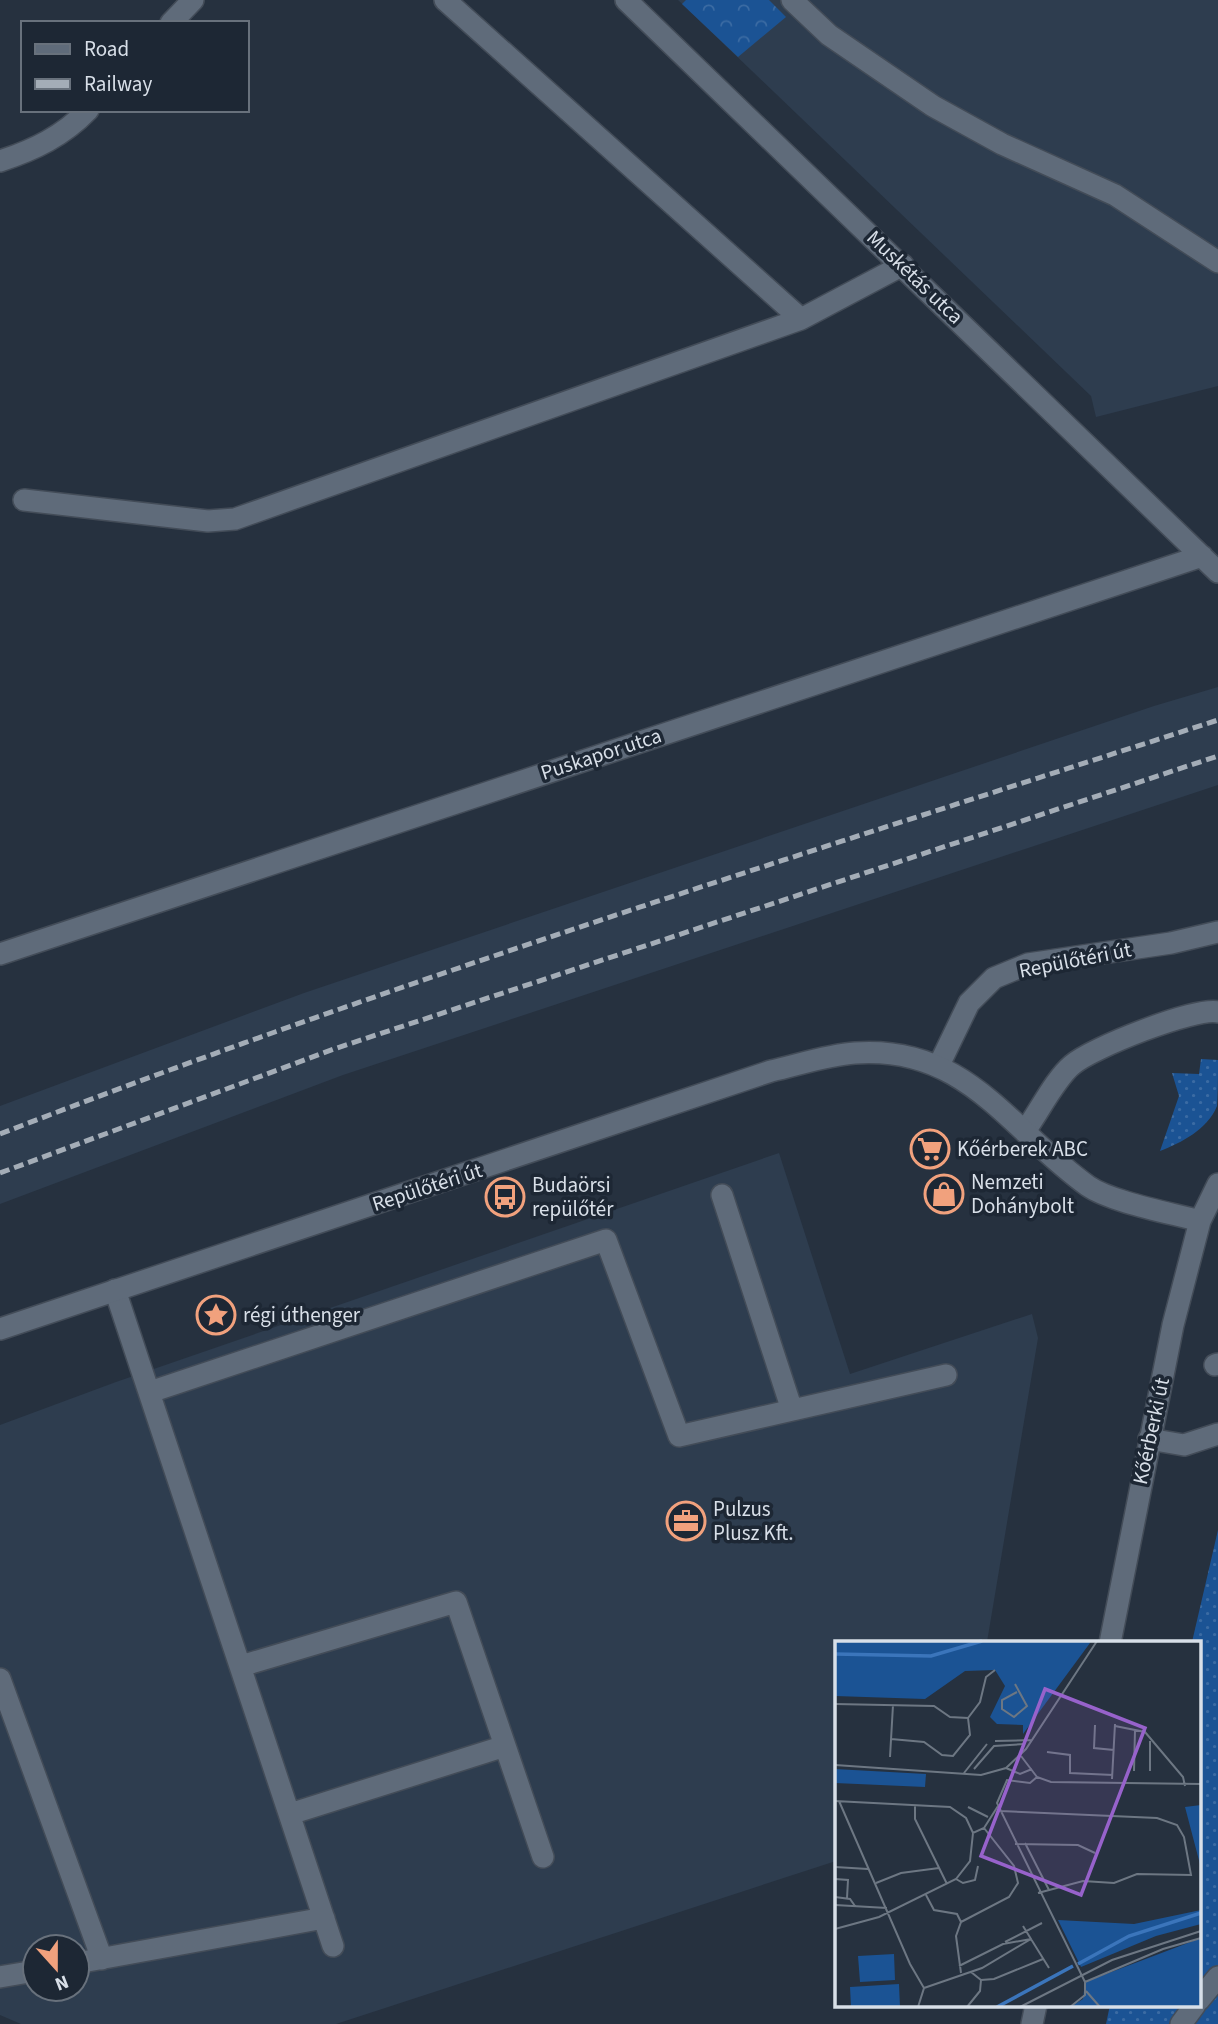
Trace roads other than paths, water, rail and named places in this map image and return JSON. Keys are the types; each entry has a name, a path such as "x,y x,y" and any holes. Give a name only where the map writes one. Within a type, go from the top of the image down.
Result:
{"street":[{"path":"173,21 193,0"},
{"path":"445,0 801,319"},
{"name":"Muskétás utca","path":"626,0 1202,556"},
{"path":"792,0 840,43 933,106 1002,144 1115,195 1218,262"},
{"path":"0,161 33,150 72,127 86,112"},
{"path":"24,500 208,521 235,519 801,319 903,265"},
{"path":"1202,556 1218,572"},
{"name":"Puskapor utca","path":"0,954 1202,556"},
{"name":"Repülőtéri út","path":"939,1065 969,1003 994,978 1028,964 1171,943 1218,932"},
{"path":"1025,1131 1069,1067 1083,1056 1157,1025 1218,1012"},
{"name":"Repülőtéri út","path":"0,1329 771,1071 854,1053 898,1055 939,1065 975,1087 1096,1190 1200,1221"},
{"path":"1200,1221 1218,1184"},
{"path":"722,1195 792,1410"},
{"name":"Kőérberki út","path":"1110,1641 1172,1325 1200,1221"},
{"path":"150,1392 606,1240 679,1436 946,1375"},
{"path":"115,1290 333,1946"},
{"path":"1149,1438 1184,1444 1218,1434"},
{"path":"241,1666 456,1602 543,1857"},
{"path":"0,1679 102,1959"},
{"path":"290,1814 505,1746"},
{"path":"91,1961 324,1918"},
{"path":"0,1977 21,1973"},
{"path":"1200,1999 1218,1978"},
{"path":"1032,2024 1036,2007"},
{"path":"1181,2024 1194,2007"}],"railway":[{"path":"0,1134 302,1022 606,918 1218,720"},
{"path":"0,1173 334,1049 1218,756"}],"place":[{"name":"Kőérberek ABC","path":"930,1149"},
{"name":"Nemzeti Dohánybolt","path":"944,1194"},
{"name":"Budaörsi repülőtér","path":"505,1197"},
{"name":"régi úthenger","path":"216,1315"},
{"name":"Pulzus Plusz Kft.","path":"686,1521"}]}
